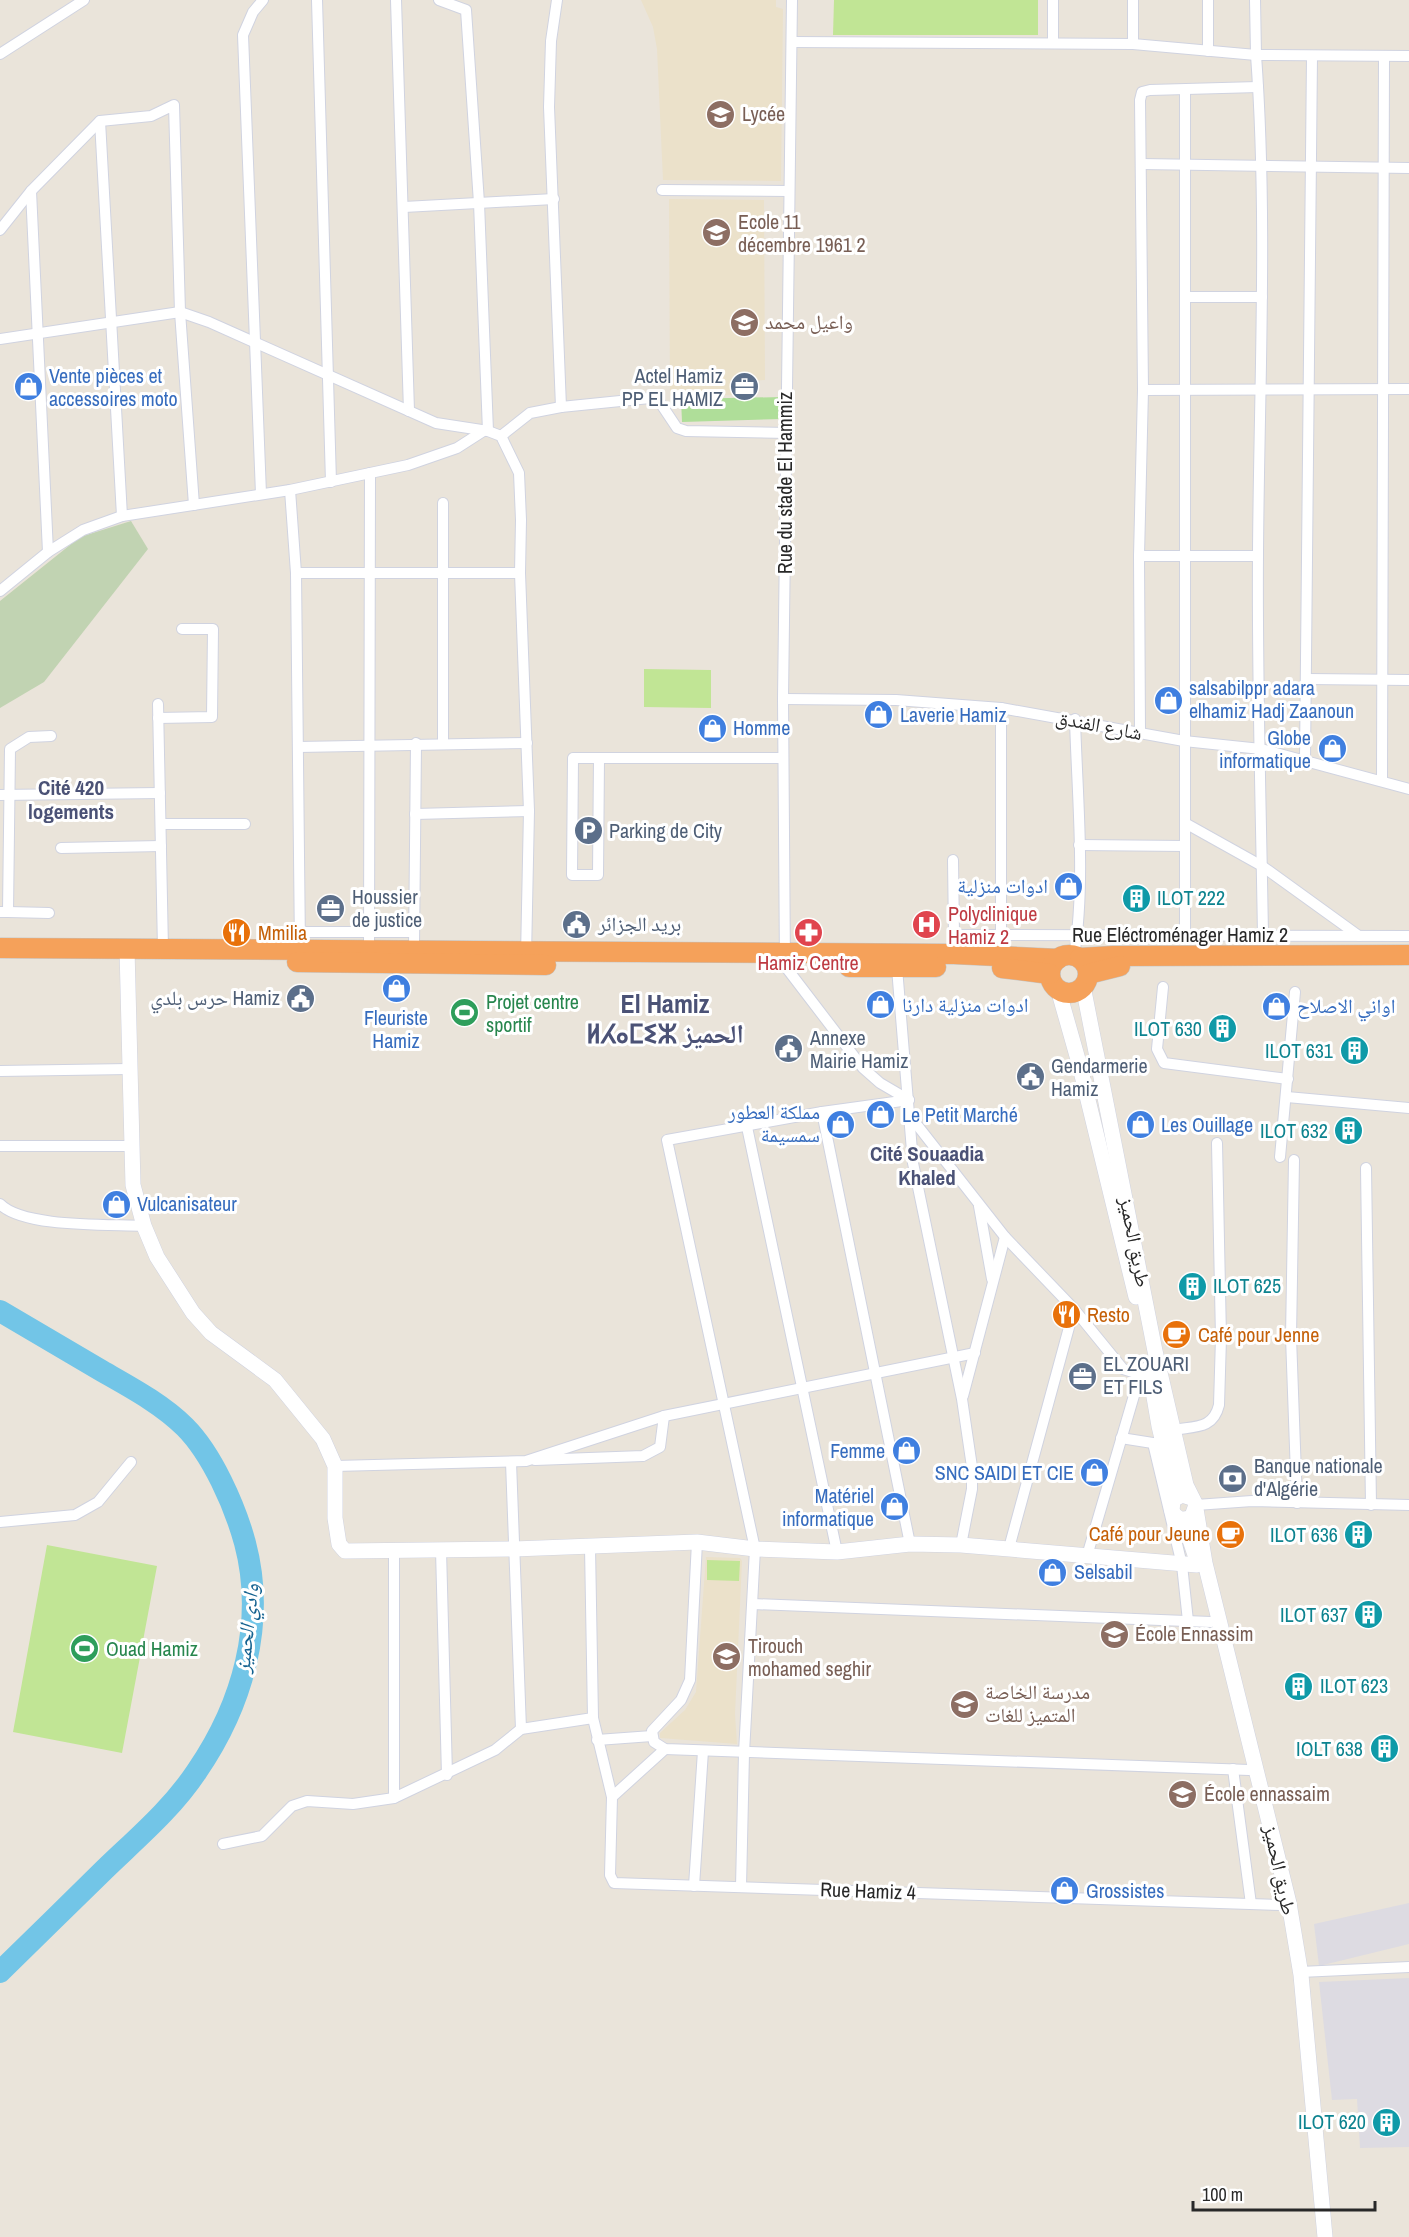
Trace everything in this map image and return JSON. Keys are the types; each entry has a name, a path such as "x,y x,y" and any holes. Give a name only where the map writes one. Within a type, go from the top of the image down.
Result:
{"highway":[{"path":"0,961 127,955 163,949 300,940 414,941 527,958"},
{"path":"0,948 127,955 785,960 954,954 1071,977"},
{"path":"1030,971 1071,977 1113,956 1409,954"},
{"path":"785,960 897,968 987,967 1071,977 1114,966 1409,967"}],"main road":[{"path":"127,955 133,1185 144,1226 162,1266 193,1313 218,1339 275,1380 323,1439 335,1466 335,1518 341,1548 349,1551 441,1551 697,1542 755,1549 837,1552 910,1544 961,1545 1197,1565"},
{"name":"طريق الحميز","path":"1071,977 1130,1216 1173,1430 1186,1485 1195,1504 1205,1563 1289,1903 1300,1972 1325,2237"},
{"name":"طريق الحميز","path":"1071,977 1139,1308 1145,1377 1159,1444 1176,1498"},
{"path":"1182,1495 1195,1504 1192,1516 1180,1519 1172,1511 1172,1504 1182,1495"},
{"name":"طريق الحميز","path":"1180,1519 1189,1535 1197,1565 1250,1770 1281,1905 1293,1976 1317,2237"}],"street":[{"path":"0,54 84,0"},
{"path":"261,494 243,35 253,12 263,0"},
{"path":"317,0 331,482"},
{"path":"396,0 409,411"},
{"path":"439,0 466,10 479,203 486,430"},
{"path":"557,0 549,66 561,406"},
{"name":"Rue du stade El Hammiz","path":"785,960 783,699 792,0"},
{"path":"1053,0 1053,43"},
{"path":"1133,0 1133,44"},
{"path":"1208,0 1208,51"},
{"path":"1255,0 1261,167 1262,390 1258,556 1263,936"},
{"path":"792,42 1133,44 1256,55 1409,56"},
{"path":"1305,759 1312,56"},
{"path":"1382,780 1384,57"},
{"path":"1140,733 1138,556 1143,390 1142,92 1258,87"},
{"path":"1185,91 1187,297 1184,390 1185,935"},
{"path":"0,230 31,191 100,121 151,116 174,105 180,312 195,505"},
{"path":"100,121 122,516"},
{"path":"1141,164 1409,168"},
{"path":"662,189 789,191"},
{"path":"31,191 40,332 48,552"},
{"path":"404,207 554,199"},
{"path":"1187,297 1262,297"},
{"path":"0,339 180,312 209,322 256,345 436,423 486,430 501,436 519,473 520,573 529,811 527,958"},
{"path":"1143,390 1409,389"},
{"path":"501,436 530,414 561,406 650,398 657,398 677,428 686,431 788,434"},
{"path":"0,591 48,552 83,530 122,516 290,490 370,474 408,465 458,448 486,430"},
{"path":"370,474 370,940"},
{"path":"290,490 296,573 300,940"},
{"path":"443,503 445,572 443,743"},
{"path":"1138,556 1258,556"},
{"path":"296,573 520,573"},
{"path":"158,718 212,717 213,630 182,629"},
{"path":"1307,679 1409,680"},
{"name":"شارع الفندق","path":"783,699 896,700 1001,708 1075,719 1184,741 1261,749 1305,759 1409,789"},
{"path":"158,704 163,949"},
{"path":"953,860 954,935 1001,935 1001,708"},
{"path":"1071,977 1078,935 1075,719"},
{"path":"49,913 4,912 4,795 10,749 29,737 51,736"},
{"path":"298,747 526,742"},
{"path":"414,941 416,743"},
{"path":"599,758 598,875 572,875 573,758 599,758 783,758"},
{"path":"4,795 160,793"},
{"path":"415,814 529,811"},
{"path":"1185,823 1262,866 1359,936"},
{"path":"161,824 245,824"},
{"path":"1078,845 1185,846"},
{"path":"61,848 161,846"},
{"name":"Rue Eléctroménager Hamiz 2","path":"954,954 1001,935 1409,936"},
{"path":"785,960 863,1068 880,1083 909,1100"},
{"path":"897,968 915,1172 962,1399 972,1467 972,1489 961,1545"},
{"path":"1162,987 1157,1049 1164,1063 1288,1079"},
{"path":"1280,1157 1295,992"},
{"path":"0,1071 129,1069"},
{"path":"1287,1097 1409,1108"},
{"path":"741,1887 744,1753 755,1549 668,1140 822,1112 909,1100"},
{"path":"822,1112 910,1544"},
{"path":"910,1116 1005,1237 1074,1309 1124,1369 1145,1377 1121,1438 1087,1556"},
{"path":"747,1127 837,1552"},
{"path":"1173,1430 1204,1426 1217,1415 1219,1405 1221,1338 1217,1143"},
{"path":"0,1146 132,1146"},
{"path":"1294,1160 1291,1337 1297,1503"},
{"path":"1366,1168 1371,1505"},
{"path":"978,1203 992,1283"},
{"path":"0,1204 4,1209 33,1220 144,1226"},
{"path":"962,1399 1005,1237"},
{"path":"1009,1548 1074,1309"},
{"path":"526,1461 664,1416 724,1406 975,1353"},
{"path":"335,1466 643,1456 660,1447 664,1416"},
{"path":"1121,1438 1159,1444 1182,1565 1188,1621"},
{"path":"0,1522 75,1515 98,1502 131,1462"},
{"path":"511,1462 521,1729"},
{"path":"1195,1504 1241,1501 1409,1505"},
{"path":"697,1542 690,1680 681,1700 655,1725 652,1736 654,1742 665,1749 1250,1770"},
{"path":"590,1547 593,1719 612,1797 665,1749"},
{"path":"394,1551 394,1798"},
{"path":"441,1551 447,1775"},
{"path":"753,1604 1211,1622"},
{"path":"223,1844 262,1836 292,1806 307,1801 353,1804 394,1798 447,1775 495,1750 521,1729 593,1719"},
{"path":"597,1740 652,1736"},
{"path":"694,1886 703,1751"},
{"path":"1233,1769 1251,1904"},
{"name":"Rue Hamiz 4","path":"612,1797 610,1875 614,1883 1281,1905"},
{"path":"1300,1972 1409,1967"}],"shaded area":[{"name":"Lycée","path":"641,0 776,0 776,7 783,9 781,181 663,180 657,49 653,27"},
{"path":"669,199 764,200 765,380 740,382 740,395 670,396"},
{"path":"706,1557 740,1558 742,1561 735,1714 737,1744 660,1738 660,1733 685,1710 696,1692"},
{"path":"1409,1903 1409,1944 1319,1966 1314,1924"},
{"path":"1409,1978 1409,2147 1360,2148 1357,2099 1332,2100 1319,1982"}],"green space":[{"path":"834,0 1038,0 1038,35 833,35"},
{"path":"782,397 782,419 682,422 681,399"},
{"path":"131,521 148,549 44,682 0,708 0,601 80,537"},
{"path":"644,669 711,670 711,708 644,707"},
{"name":"Ouad Hamiz","path":"47,1545 157,1566 122,1753 13,1732"},
{"path":"707,1560 740,1561 739,1581 707,1580"}],"waterway":[{"name":"وادي الحميز","path":"0,1311 145,1396 176,1419 195,1438 221,1481 241,1528 251,1573 253,1603 246,1662 238,1690 227,1718 197,1771 153,1823 0,1972"}],"place":[{"name":"Lycée","path":"721,114"},
{"name":"Ecole 11 décembre 1961 2","path":"717,233"},
{"name":"واعيل محمد","path":"744,322"},
{"name":"Vente pièces et accessoires moto","path":"28,387"},
{"name":"Actel Hamiz PP EL HAMIZ","path":"744,387"},
{"name":"salsabilppr adara elhamiz Hadj Zaanoun","path":"1168,700"},
{"name":"Laverie Hamiz","path":"879,715"},
{"name":"Homme","path":"712,728"},
{"name":"Globe informatique","path":"1332,749"},
{"name":"Parking de City","path":"588,831"},
{"name":"ادوات منزلية","path":"1069,886"},
{"name":"ILOT 222","path":"1136,898"},
{"name":"Houssier de justice","path":"331,908"},
{"name":"بريد الجزائر","path":"577,924"},
{"name":"Polyclinique Hamiz 2","path":"927,925"},
{"name":"Hamiz Centre","path":"808,932"},
{"name":"Mmilia","path":"237,933"},
{"name":"Fleuriste Hamiz","path":"396,988"},
{"name":"حرس بلدي Hamiz","path":"301,998"},
{"name":"ادوات منزلية دارنا","path":"881,1005"},
{"name":"اواني الاصلاح","path":"1276,1006"},
{"name":"Projet centre sportif","path":"465,1013"},
{"name":"ILOT 630","path":"1223,1029"},
{"name":"Annexe Mairie Hamiz","path":"789,1049"},
{"name":"ILOT 631","path":"1354,1051"},
{"name":"Gendarmerie Hamiz","path":"1030,1077"},
{"name":"Le Petit Marché","path":"881,1115"},
{"name":"مملكة العطور سمسيمة","path":"841,1124"},
{"name":"Les Ouillage","path":"1140,1125"},
{"name":"ILOT 632","path":"1349,1131"},
{"name":"Vulcanisateur","path":"116,1204"},
{"name":"ILOT 625","path":"1192,1286"},
{"name":"Resto","path":"1066,1315"},
{"name":"Café pour Jenne","path":"1177,1335"},
{"name":"EL ZOUARI ET FILS","path":"1082,1376"},
{"name":"Femme","path":"906,1451"},
{"name":"SNC SAIDI ET CIE","path":"1095,1473"},
{"name":"Banque nationale d'Algérie","path":"1233,1478"},
{"name":"Matériel informatique","path":"895,1507"},
{"name":"Café pour Jeune","path":"1231,1534"},
{"name":"ILOT 636","path":"1359,1535"},
{"name":"Selsabil","path":"1053,1572"},
{"name":"ILOT 637","path":"1369,1615"},
{"name":"École Ennassim","path":"1114,1634"},
{"name":"Ouad Hamiz","path":"85,1649"},
{"name":"Tirouch mohamed seghir","path":"727,1657"},
{"name":"ILOT 623","path":"1299,1686"},
{"name":"مدرسة الخاصة المتميز للغات","path":"964,1704"},
{"name":"IOLT 638","path":"1384,1749"},
{"name":"École ennassaim","path":"1183,1794"},
{"name":"Grossistes","path":"1065,1891"},
{"name":"ILOT 620","path":"1387,2122"}],"district":[{"name":"Cité 420 logements","path":"71,800"},
{"name":"El Hamiz ⵍⵃⴰⵎⵉⵣ الحميز","path":"665,1019"},
{"name":"Cité Souaadia Khaled","path":"927,1166"}]}
